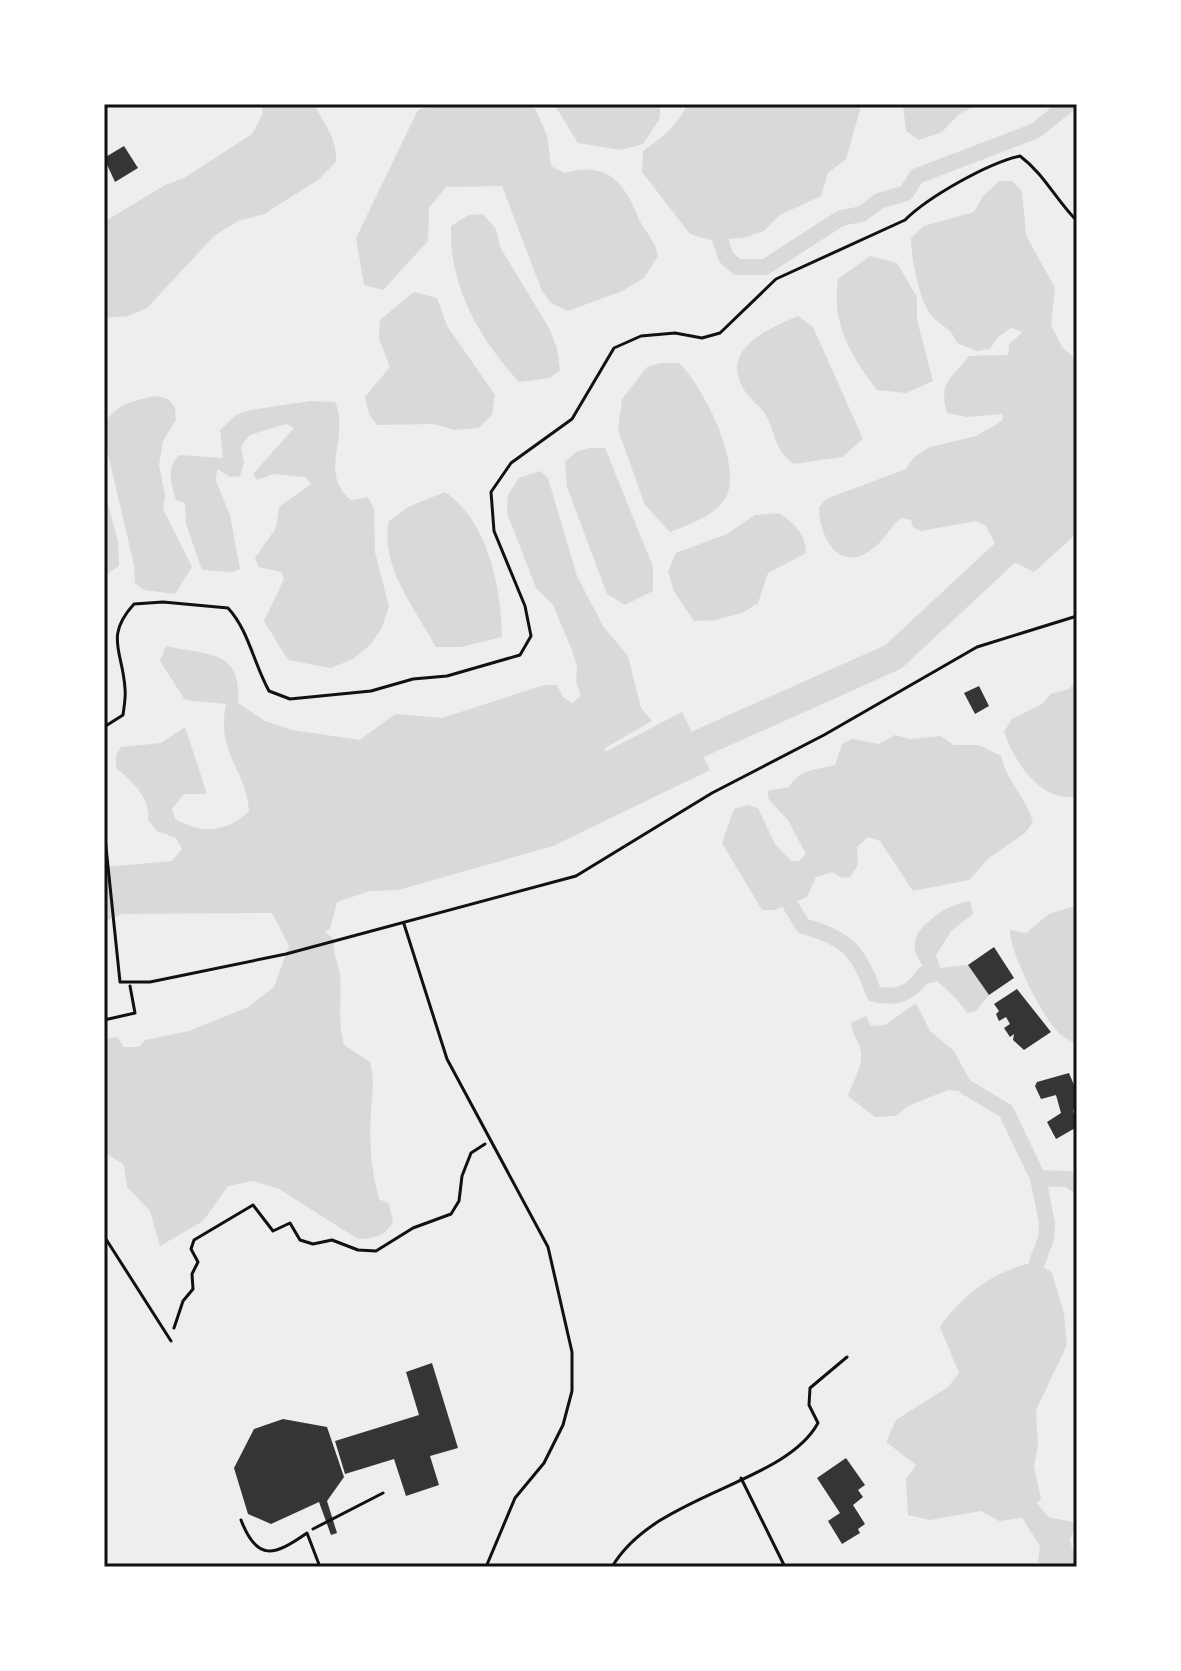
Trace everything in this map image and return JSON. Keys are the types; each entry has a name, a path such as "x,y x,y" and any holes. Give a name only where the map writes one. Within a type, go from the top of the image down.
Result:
{"lane":[{"path":"104,828 120,982 130,984 286,954 576,876 712,793 977,647 1077,616"},
{"path":"404,922 447,1059 548,1247 572,1352 572,1391 563,1425 544,1463 515,1498 486,1567"},
{"path":"104,1020 135,1013 130,984"},
{"path":"104,1236 171,1341"},
{"path":"612,1567 620,1554 667,1515 760,1470 811,1436 818,1423 809,1405 810,1388 847,1357"},
{"path":"741,1478 785,1567"},
{"path":"241,1520 250,1543 264,1551 283,1550 307,1533 320,1567"}],"path":[{"path":"104,727 123,715 125,688 116,655 118,621 134,604 163,602 228,608 244,626 252,659 269,691 290,699 371,691 413,679 447,676 520,655 531,636 525,606 494,531 491,492 511,463 572,419 614,348 641,336 675,333 702,338 720,333 776,279 893,226 919,206 1001,160 1020,156 1034,166 1059,203 1077,221"},
{"path":"171,1341 183,1301 193,1289 192,1274 198,1262 191,1249 194,1240 253,1205 273,1231 290,1223 300,1240 313,1244 332,1240 358,1250 376,1251 413,1228 451,1214 459,1201 462,1176 471,1153 491,1139"},
{"path":"307,1533 383,1493"}],"shaded area":[{"path":"104,104 1077,104 1077,1567 104,1567"},
{"path":"261,104 314,104 332,138 336,162 318,180 264,214 238,221 214,236 147,308 128,316 104,318 104,222 165,185 184,178 252,134 263,114"},
{"path":"440,104 533,104 547,135 551,166 565,173 580,170 603,172 627,194 658,256 644,278 622,291 568,311 551,303 542,291 502,186 446,187 429,208 428,241 383,290 364,285 356,238 418,110"},
{"path":"554,104 661,104 659,120 643,144 621,150 578,143"},
{"path":"687,104 861,106 846,159 828,173 821,196 780,215 764,231 743,238 710,240 690,234 642,172 643,151 674,125"},
{"path":"903,104 980,104 959,114 942,132 919,140 906,131"},
{"path":"999,181 1012,181 1022,191 1026,235 1055,288 1051,325 1062,347 1077,361 1077,533 1034,572 1002,556 985,525 976,521 921,531 913,527 911,520 901,518 875,547 863,555 852,558 842,556 834,550 823,531 819,508 826,499 906,469 914,457 930,447 976,436 1002,421 1003,414 967,417 947,413 944,394 948,381 969,356 1008,355 1009,344 1023,332 1011,328 998,337 990,349 977,351 957,343 949,330 931,315 923,299 914,267 911,238 924,226 974,212 983,196"},
{"path":"483,214 496,229 500,247 549,328 557,348 560,370 550,378 519,382 491,348 469,310 455,270 451,226 469,215"},
{"path":"870,256 897,263 917,297 917,320 933,381 906,393 877,390 851,352 840,324 838,279"},
{"path":"414,292 437,298 447,326 495,395 492,415 479,428 455,430 433,424 377,425 369,414 365,397 390,367 379,339 380,320"},
{"path":"798,316 813,327 863,439 842,457 794,464 779,448 762,409 743,388 738,362 751,342"},
{"path":"679,363 699,389 724,444 730,481 727,495 717,508 670,532 645,505 618,430 622,399 647,367"},
{"path":"156,396 168,399 175,407 176,420 163,441 159,465 165,495 163,509 192,567 175,594 144,590 135,583 134,565 104,437 108,419 120,407"},
{"path":"310,401 335,402 339,415 336,478 351,500 368,497 374,509 375,552 389,607 382,627 371,644 353,659 331,668 288,660 264,621 284,579 281,572 259,567 255,558 276,528 279,507 311,484 306,477 273,474 257,480 253,474 294,428 286,424 250,435 241,446 244,463 240,476 230,477 217,469 216,481 230,515 240,569 232,572 202,570 186,524 185,503 176,500 171,476 172,466 179,455 223,458 220,430 236,415"},
{"path":"605,448 653,567 653,591 625,605 607,594 567,487 565,462 576,452"},
{"path":"540,471 548,478 577,576 603,626 628,656 641,708 652,721 605,748 605,752 682,712 710,770 553,846 398,890 370,891 337,902 330,929 325,932 335,940 342,1036 344,1045 370,1062 373,1081 372,1166 379,1199 389,1204 393,1222 378,1236 358,1239 279,1189 253,1181 228,1186 203,1221 160,1246 150,1211 127,1187 124,1165 104,1152 104,1039 117,1037 124,1047 139,1047 145,1040 189,1031 248,1007 274,987 289,946 272,913 122,914 104,922 104,867 172,861 182,849 176,838 157,831 148,820 147,804 143,797 116,768 116,755 121,747 161,743 185,727 207,794 184,794 172,809 175,819 194,827 214,829 232,824 249,811 243,783 225,736 226,704 185,700 160,661 166,646 218,657 228,663 238,685 238,703 265,721 292,730 360,740 395,714 442,718 544,685 557,685 563,697 572,703 581,696 572,650 553,605 536,588 507,513 508,495 519,478"},
{"path":"104,489 118,542 119,566 104,576"},
{"path":"445,492 460,505 482,537 499,597 502,637 461,647 436,647 401,587 389,554 387,538 389,521 408,507"},
{"path":"779,513 798,530 806,553 768,573 758,603 744,612 716,620 694,621 674,591 668,572 676,553 727,534 755,515"},
{"path":"1077,681 1077,797 1063,797 1040,787 1031,778 1022,768 1004,732 1012,719 1042,704 1051,694 1069,689"},
{"path":"895,735 910,739 941,736 954,745 979,745 1001,756 1033,822 1025,833 989,858 969,880 913,891 880,841 868,837 857,847 858,865 850,877 842,878 832,872 816,877 807,897 775,910 762,910 722,843 734,809 748,805 758,808 775,844 791,861 799,861 806,854 788,820 769,800 767,791 789,787 803,773 835,765 842,744 852,739 879,744"},
{"path":"970,901 973,914 952,930 936,955 940,968 968,965 989,995 976,1011 967,1013 927,971 915,948 917,936 931,919 952,906"},
{"path":"1077,905 1077,1044 1061,1035 1037,1001 1021,969 1010,930 1026,933 1049,914"},
{"path":"916,1003 930,1031 954,1051 972,1084 961,1091 948,1090 908,1106 896,1116 875,1117 848,1096 861,1058 851,1023 866,1016 871,1026 885,1025"},
{"path":"1037,1262 1052,1273 1064,1313 1067,1345 1036,1410 1038,1446 1034,1466 1041,1499 1037,1503 1048,1517 1077,1523 1070,1540 1077,1567 1044,1567 1038,1562 1040,1546 1022,1518 999,1521 981,1511 930,1520 908,1515 906,1479 916,1465 886,1442 896,1420 948,1387 959,1373 940,1327 949,1315 970,1294 994,1277"}],"building":[{"path":"124,146 138,168 115,182 104,158"},
{"path":"979,686 989,706 975,714 964,693"},
{"path":"994,947 1014,978 989,995 968,965"},
{"path":"1017,989 1051,1032 1024,1050 1013,1040 1014,1034 1010,1037 1004,1028 1010,1024 1006,1017 999,1021 996,1014 999,1011 994,1004"},
{"path":"1069,1073 1077,1092 1077,1109 1073,1110 1077,1127 1056,1139 1047,1122 1061,1113 1056,1095 1041,1099 1035,1086 1037,1082"},
{"path":"432,1363 458,1448 430,1456 439,1485 406,1496 394,1459 345,1474 335,1441 419,1415 406,1372"},
{"path":"283,1419 327,1427 344,1477 327,1501 337,1533 331,1535 319,1502 271,1524 248,1514 234,1468 254,1429"},
{"path":"846,1458 865,1485 858,1490 863,1497 853,1505 865,1524 858,1529 860,1533 842,1544 828,1521 840,1513 817,1478"}],"waterway":[{"path":"720,239 726,257 737,267 765,267 841,218 862,214 879,201 906,193 917,176 1035,131 1069,104"},
{"path":"665,759 893,657 1020,539 1077,503"},
{"path":"791,906 803,926 831,936 849,948 863,967 874,994 890,996 903,993 924,974 931,975"},
{"path":"966,1087 1006,1111 1038,1178 1068,1179 1077,1185"},
{"path":"1037,1262 1046,1239 1047,1223 1038,1178"}]}
